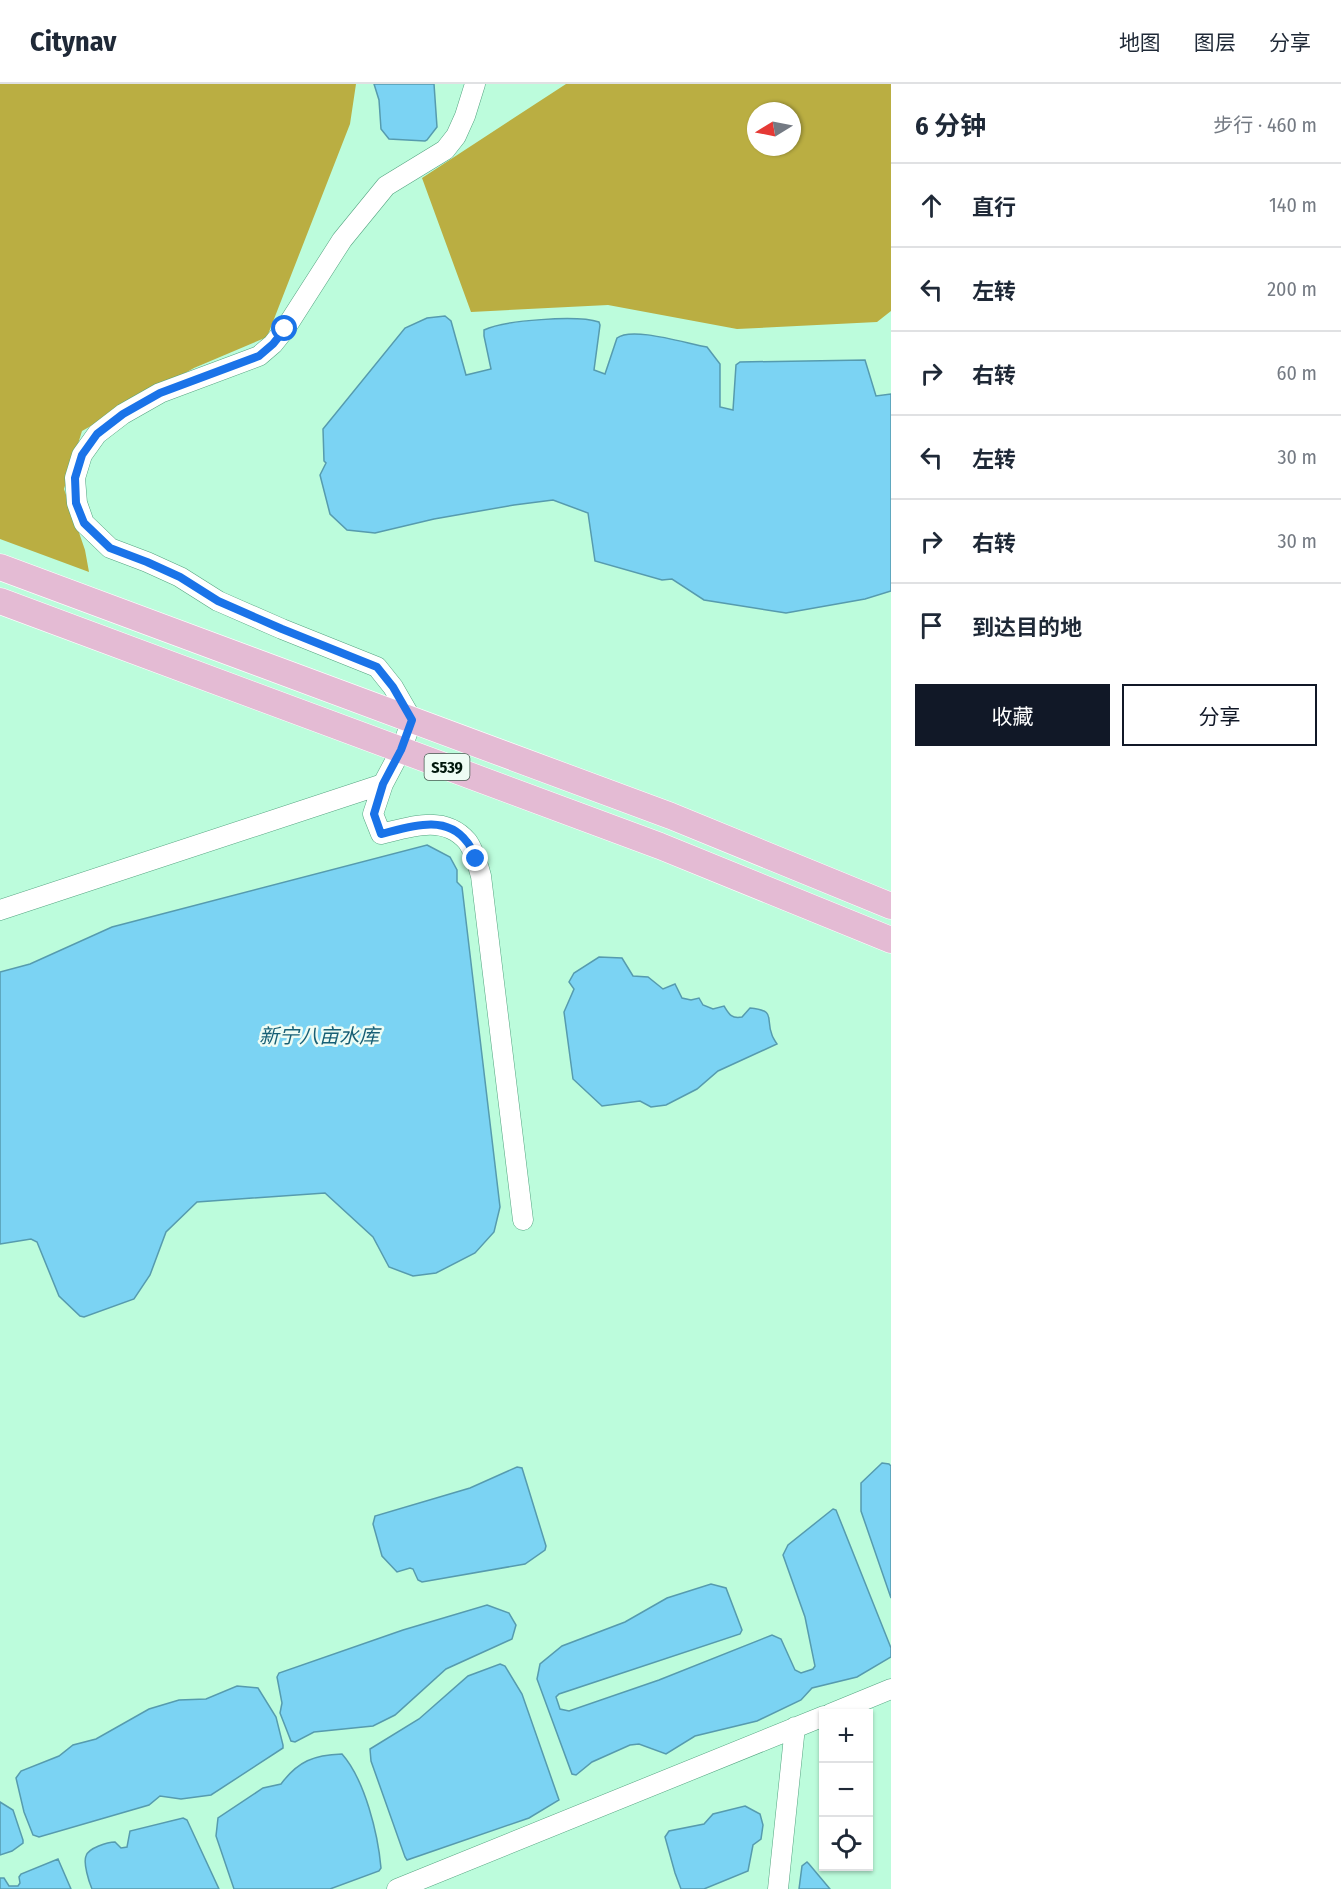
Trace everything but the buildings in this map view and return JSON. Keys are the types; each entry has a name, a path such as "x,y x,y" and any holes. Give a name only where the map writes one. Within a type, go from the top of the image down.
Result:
{"main road":[{"name":"S539","path":"0,567 671,816 891,906"},
{"name":"S539","path":"0,601 660,846 891,940"}],"street":[{"path":"475,84 465,116 456,136 446,150 386,186 342,240 273,344 259,356 160,393 123,414 97,434 82,455 75,478 76,503 84,523 110,548 180,577 218,601 377,667 393,687 412,720 401,750 383,784 374,814 381,834 423,824 439,824 453,830 467,841 476,859 481,876 523,1220"},
{"path":"0,910 383,784"},
{"path":"840,1709 891,1689"},
{"path":"397,1889 819,1718"},
{"path":"778,1889 795,1727"}],"shaded area":[{"path":"0,84 356,84 350,124 267,337 194,368 82,431 64,489 85,550 89,572 0,539"},
{"path":"566,84 891,84 891,311 877,322 737,329 608,305 471,312 422,178"}],"water":[{"path":"374,84 434,84 437,127 427,140 389,139 381,129 379,100"},
{"path":"445,316 451,321 466,375 491,369 484,330 524,321 575,319 599,322 594,370 605,374 617,338 624,335 647,335 707,347 720,364 720,407 733,410 736,365 740,362 865,360 876,396 891,394 891,591 865,599 786,613 704,600 672,579 662,580 595,561 588,513 553,500 434,519 375,533 347,530 330,514 320,475 326,463 324,461 323,429 405,328 427,318"},
{"name":"新宁八亩水库","path":"427,845 450,857 457,870 457,882 462,887 500,1207 494,1232 475,1253 436,1273 413,1276 389,1267 373,1237 325,1193 197,1202 166,1232 150,1275 134,1299 84,1317 80,1316 59,1296 37,1242 31,1239 0,1244 0,972 30,964 112,927"},
{"path":"599,957 622,958 633,976 648,977 663,989 675,984 682,998 691,1000 699,998 703,1005 713,1009 724,1006 733,1017 742,1017 750,1008 764,1011 767,1013 770,1029 777,1044 718,1071 697,1089 666,1105 651,1107 640,1101 602,1106 573,1079 564,1012 574,989 569,982 574,973"},
{"path":"882,1463 891,1466 891,1598 861,1511 861,1483"},
{"path":"517,1467 522,1468 546,1546 545,1550 525,1564 422,1582 418,1580 413,1569 397,1572 382,1556 373,1524 375,1516 470,1488"},
{"path":"833,1509 836,1510 891,1648 891,1657 857,1677 812,1688 801,1700 757,1721 695,1736 666,1754 639,1744 630,1745 592,1762 576,1775 572,1774 537,1679 540,1664 562,1646 625,1622 667,1598 711,1584 726,1588 742,1630 740,1634 559,1694 556,1697 560,1709 569,1711 659,1680 772,1635 781,1639 795,1670 801,1673 813,1669 815,1666 805,1617 783,1555 788,1545"},
{"path":"487,1605 509,1613 516,1625 512,1639 446,1669 395,1715 373,1726 314,1732 295,1742 291,1741 280,1713 282,1703 277,1677 279,1673 403,1630"},
{"path":"500,1664 505,1666 522,1694 559,1800 529,1818 407,1860 371,1761 370,1749 419,1719 468,1676"},
{"path":"237,1686 258,1688 276,1717 283,1748 211,1795 181,1799 160,1796 149,1805 39,1837 33,1835 24,1812 16,1778 21,1771 59,1756 73,1745 96,1739 149,1709 179,1700 206,1699"},
{"path":"342,1754 357,1778 369,1808 379,1854 381,1868 379,1871 330,1889 234,1889 216,1836 218,1818 263,1788 281,1784 287,1776 307,1761"},
{"path":"0,1802 13,1810 23,1843 12,1851 0,1855"},
{"path":"745,1806 760,1814 763,1825 761,1839 753,1845 748,1871 704,1889 681,1889 665,1837 669,1831 704,1824 713,1814"},
{"path":"183,1818 187,1820 219,1889 92,1889 85,1863 90,1850 112,1842 121,1848 127,1847 130,1831"},
{"path":"58,1859 71,1889 0,1889 0,1878 4,1878 9,1886 18,1886 21,1874"},
{"path":"807,1862 830,1889 799,1889 802,1866"}],"route":[{"path":"285,329 259,356 160,393 123,414 97,434 82,455 75,478 76,503 84,523 110,548 180,577 218,601 377,667 393,687 412,720 401,750 383,784 374,814 381,834 423,824 439,824 453,830 467,841 476,859"}]}
